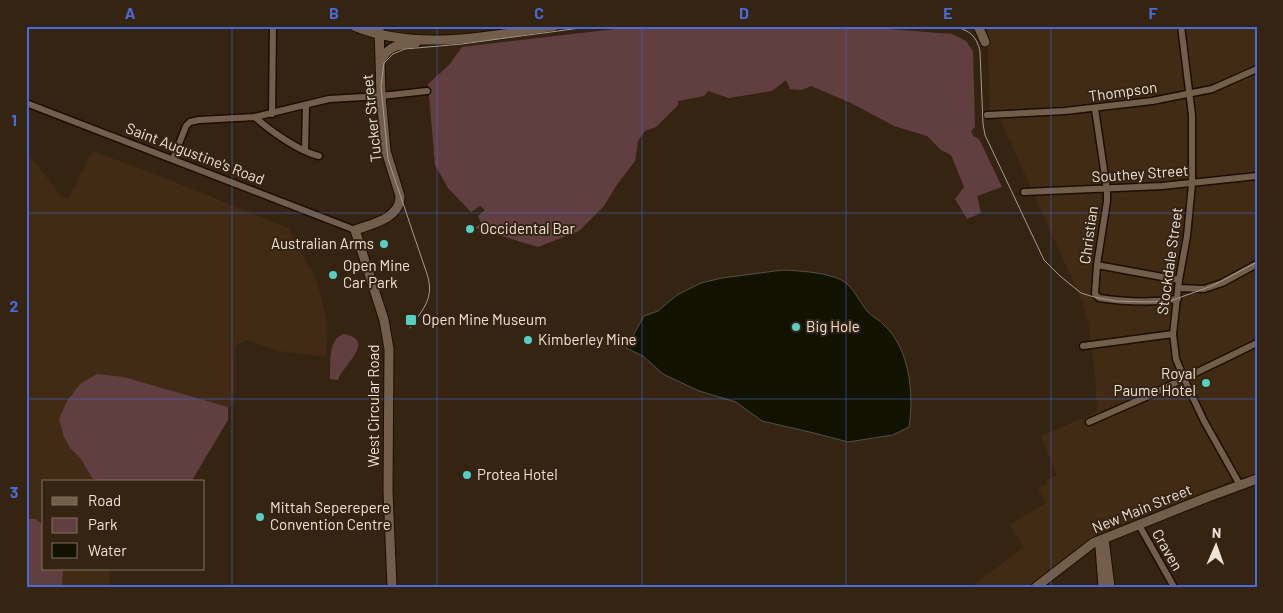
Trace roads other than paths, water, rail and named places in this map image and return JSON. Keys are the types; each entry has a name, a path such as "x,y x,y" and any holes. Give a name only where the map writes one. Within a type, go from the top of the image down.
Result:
{"street":[{"path":"272,114 273,26"},
{"path":"354,26 409,38 446,40"},
{"path":"380,61 390,48 397,45 554,26"},
{"path":"978,26 985,42"},
{"name":"Stockdale Street","path":"1181,26 1190,94 1193,138 1192,184 1187,236 1179,280 1173,334 1176,359 1219,448 1240,485"},
{"name":"Tucker Street","path":"355,230 389,216 398,208 400,202 400,196 388,159 381,96 379,30"},
{"name":"Thompson","path":"987,115 1096,109 1190,94 1221,86 1257,69"},
{"path":"173,159 186,126 190,122 255,117 329,98 381,96 426,91"},
{"name":"Saint Augustine's Road","path":"26,103 355,230"},
{"path":"305,151 306,105"},
{"name":"Christian","path":"1096,109 1107,190 1094,291 1099,298 1105,299 1147,302 1178,299"},
{"path":"255,117 270,130 305,151 319,156"},
{"name":"Southey Street","path":"1024,192 1107,190 1192,184 1257,176"},
{"name":"West Circular Road","path":"355,230 384,320 390,349 388,499 392,587"},
{"path":"1178,288 1204,289 1222,283 1257,264"},
{"path":"1097,265 1179,280"},
{"path":"1083,346 1173,334"},
{"path":"1089,422 1257,343"},
{"name":"New Main Street","path":"1036,587 1085,548 1240,485 1257,480"},
{"name":"Craven","path":"1139,526 1174,587"},
{"path":"1102,540 1103,587"},
{"path":"1102,540 1110,587"}],"water":[{"path":"783,270 817,273 842,280 851,288 867,311 883,324 893,336 900,347 908,373 911,401 909,427 893,435 848,442 762,421 736,402 699,391 663,374 643,356 626,348 644,316 658,311 677,295 701,283 722,278"}],"tram line":[{"path":"410,328 423,309 430,290 427,274 388,159 381,86 384,63 393,54 405,49 462,44 595,26"},
{"path":"946,26 969,32 976,40 980,52 985,135 1044,260 1081,293 1115,301 1170,301 1212,286 1257,262"}],"place":[{"name":"Occidental Bar","path":"470,229"},
{"name":"Australian Arms","path":"384,244"},
{"name":"Open Mine Car Park","path":"333,275"},
{"name":"Open Mine Museum","path":"411,320"},
{"name":"Big Hole","path":"796,327"},
{"name":"Kimberley Mine","path":"528,340"},
{"name":"Royal Paume Hotel","path":"1206,383"},
{"name":"Protea Hotel","path":"467,475"},
{"name":"Mittah Seperepere Convention Centre","path":"260,517"}]}
